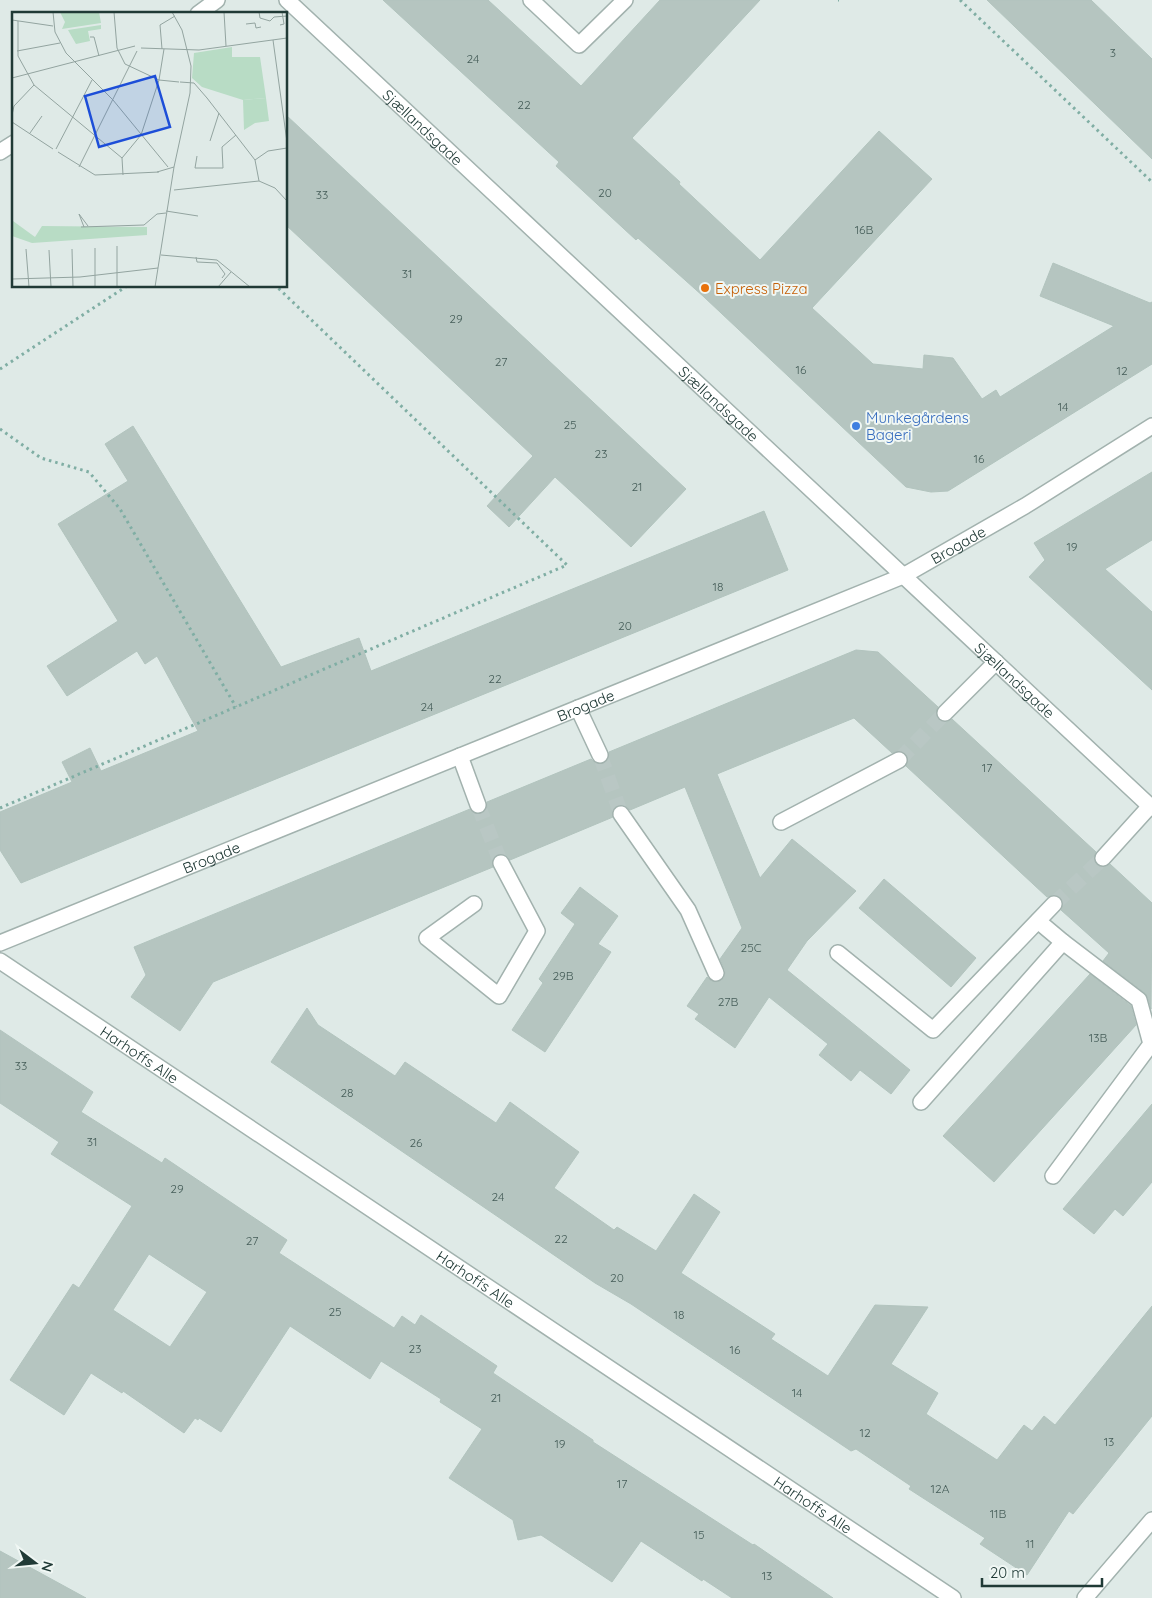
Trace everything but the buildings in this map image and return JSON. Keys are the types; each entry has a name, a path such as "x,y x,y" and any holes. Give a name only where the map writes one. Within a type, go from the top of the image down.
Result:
{"street":[{"path":"201,12 217,0"},
{"name":"Sjællandsgade","path":"286,0 1151,807"},
{"path":"531,0 579,45 625,0"},
{"path":"0,152 12,144"},
{"name":"Brogade","path":"0,943 903,576 1025,506 1152,426"},
{"path":"944,713 996,662"},
{"path":"578,708 600,755"},
{"path":"460,756 478,806"},
{"path":"781,822 899,760"},
{"path":"1103,858 1151,807"},
{"path":"621,814 688,910 716,973"},
{"path":"474,904 427,938 499,996 537,931 501,863"},
{"path":"838,953 933,1030 1054,904"},
{"path":"1038,921 1139,1000 1151,1044 1052,1176"},
{"path":"921,1102 1063,942"},
{"name":"Harhoffs Alle","path":"0,961 953,1598"},
{"path":"1085,1598 1152,1520"}],"path":[{"path":"960,0 1152,182"},
{"path":"0,369 124,288"},
{"path":"0,808 567,565 278,288"},
{"path":"0,429 41,458 89,472 120,509 236,707"}],"tunnel":[{"path":"899,760 945,713"},
{"path":"600,755 621,814"},
{"path":"478,805 501,863"},
{"path":"1054,904 1103,858"}],"place":[{"name":"Express Pizza","path":"705,288"},
{"name":"Munkegårdens Bageri","path":"856,426"}]}
